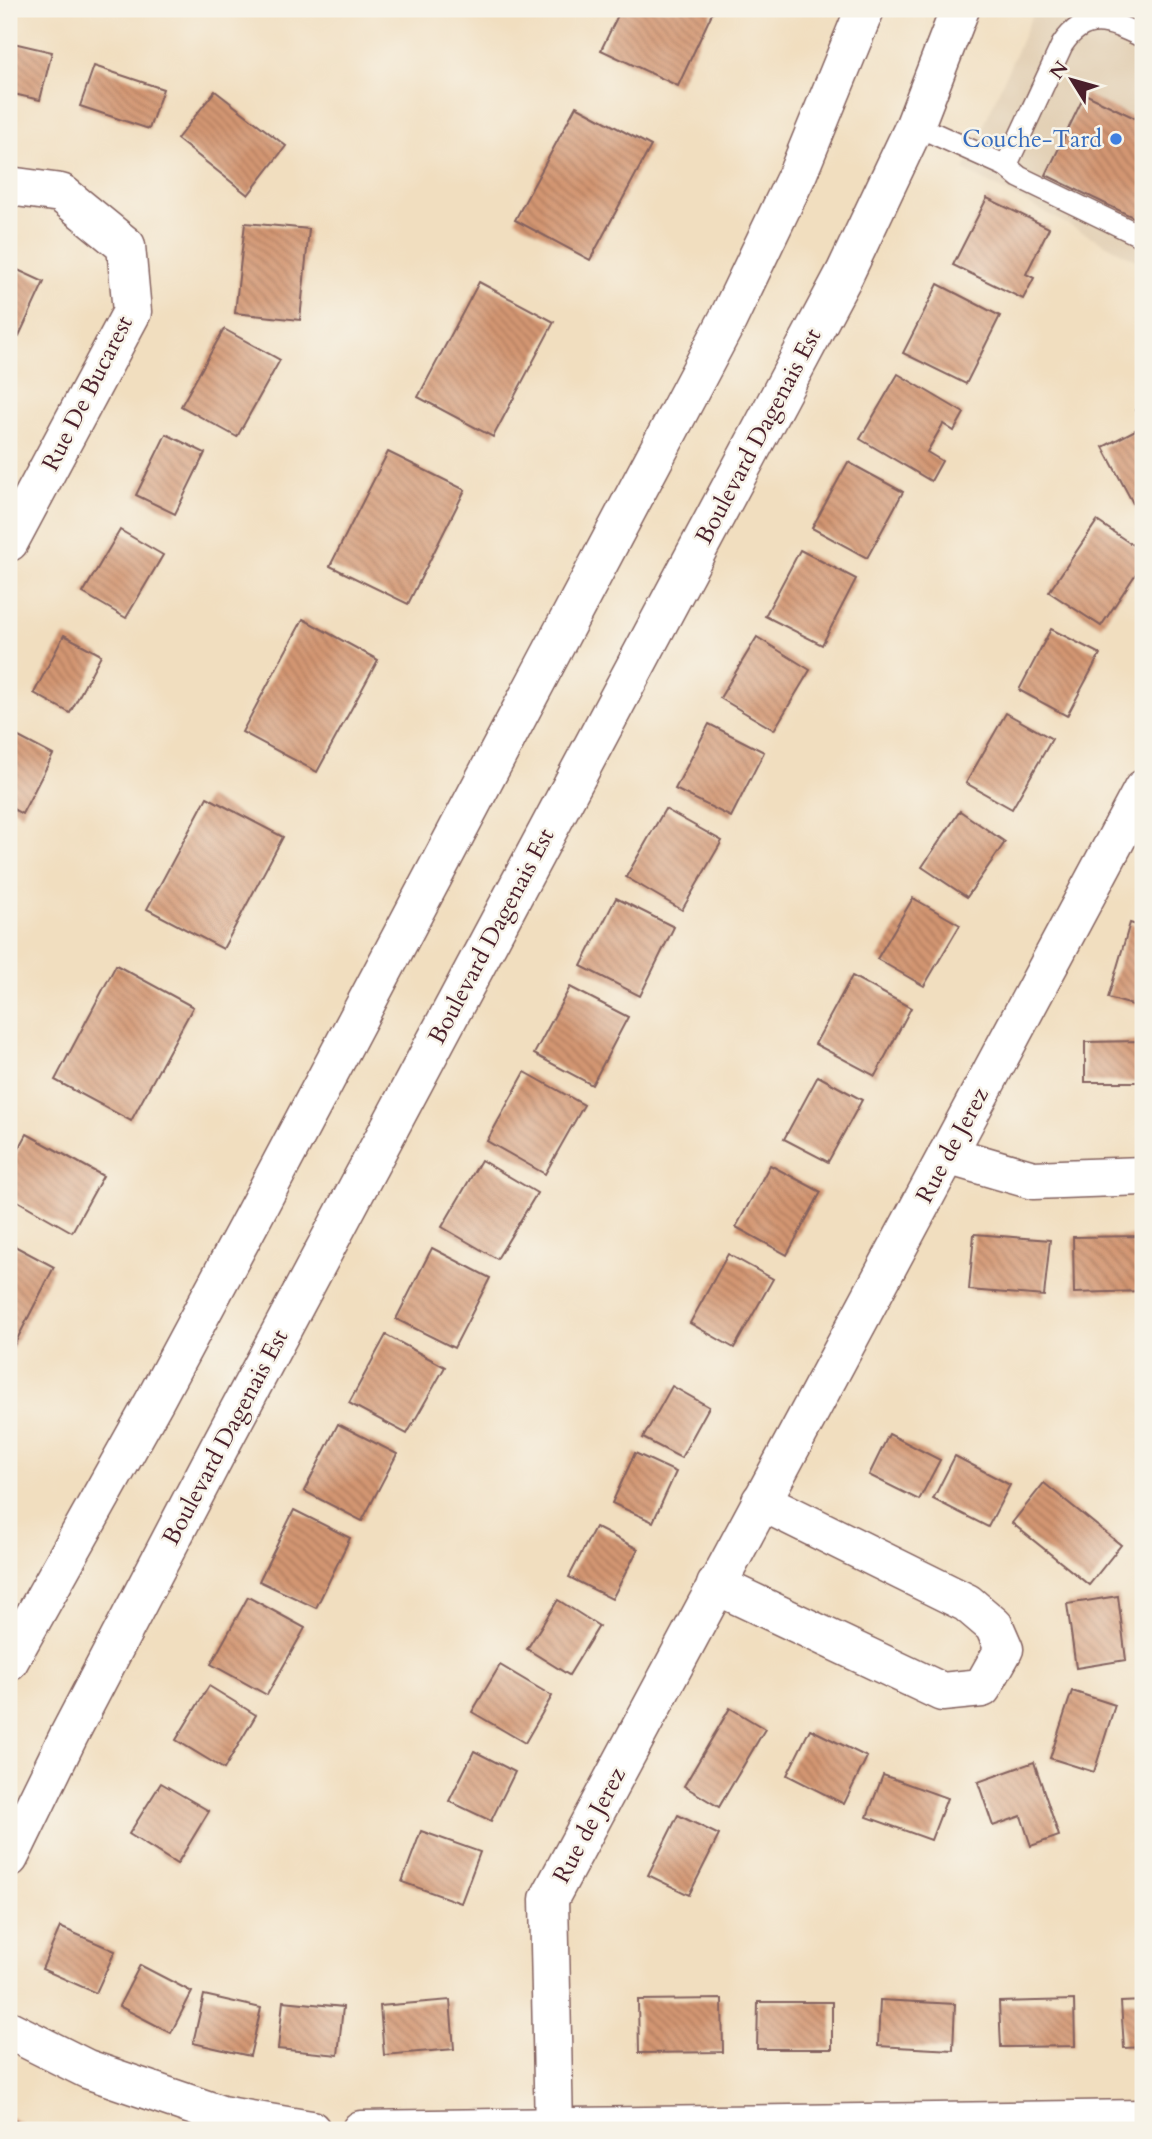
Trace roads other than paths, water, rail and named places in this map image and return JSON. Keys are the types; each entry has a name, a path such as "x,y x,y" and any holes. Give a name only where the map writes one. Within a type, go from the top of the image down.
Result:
{"main road":[{"path":"9,1661 155,1400 728,319 798,173 865,9"},
{"name":"Boulevard Dagenais Est","path":"9,1858 69,1735 221,1444 839,284 915,125 960,9"},
{"name":"Rue De Bucarest","path":"9,186 61,193 126,246 132,312 9,542"},
{"name":"Rue de Jerez","path":"554,2129 550,1899 1143,789"},
{"path":"947,1155 1033,1180 1143,1176"},
{"path":"716,1585 943,1692 982,1688 1004,1649 994,1626 967,1602 761,1501"},
{"path":"9,2030 87,2069 220,2115 311,2130"},
{"path":"361,2130 1143,2119"}],"lane":[{"path":"1006,166 1062,45 1074,31 1082,25 1100,21 1118,25 1143,37"},
{"path":"915,125 1006,166 1020,177 1143,237"}],"place":[{"name":"Couche-Tard","path":"1116,139"}]}
